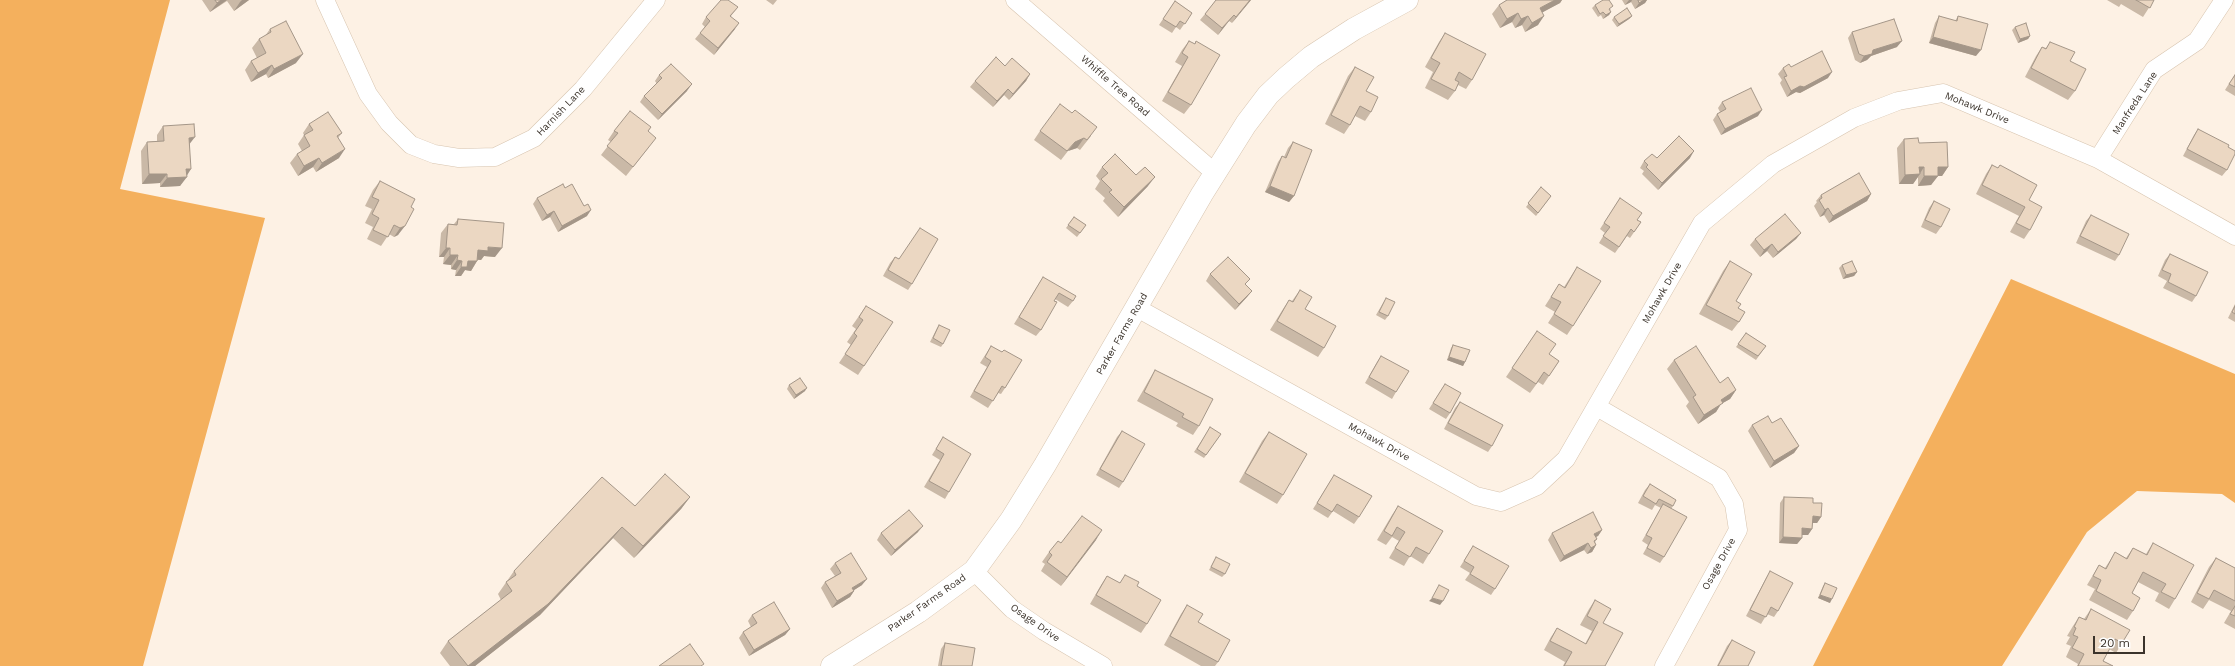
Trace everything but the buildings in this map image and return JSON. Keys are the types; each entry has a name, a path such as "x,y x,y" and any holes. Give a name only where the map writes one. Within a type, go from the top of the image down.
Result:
{"street":[{"name":"Harnish Lane","path":"325,0 368,94 389,123 411,145 434,154 459,158 495,157 534,138 583,89 656,0"},
{"name":"Whiffle Tree Road","path":"1015,0 1215,173"},
{"name":"Parker Farms Road","path":"832,666 918,612 974,570 1011,520 1215,173 1246,124 1268,95 1311,58 1354,29 1407,0"},
{"name":"Manfreda Lane","path":"2098,159 2154,70 2197,42 2224,0"},
{"name":"Mohawk Drive","path":"1137,308 1476,496 1501,502 1537,486 1566,459 1702,223 1773,164 1854,118 1898,101 1943,93 2098,159 2235,236"},
{"name":"Osage Drive","path":"1597,407 1719,478 1734,504 1738,530 1664,666"},
{"name":"Osage Drive","path":"974,570 1012,609 1044,631 1103,666"}],"shaded area":[{"path":"0,0 170,0 120,189 265,218 143,666 0,666"},
{"path":"2011,279 2235,374 2235,503 2222,494 2137,491 2087,532 2002,666 1813,666"}]}
